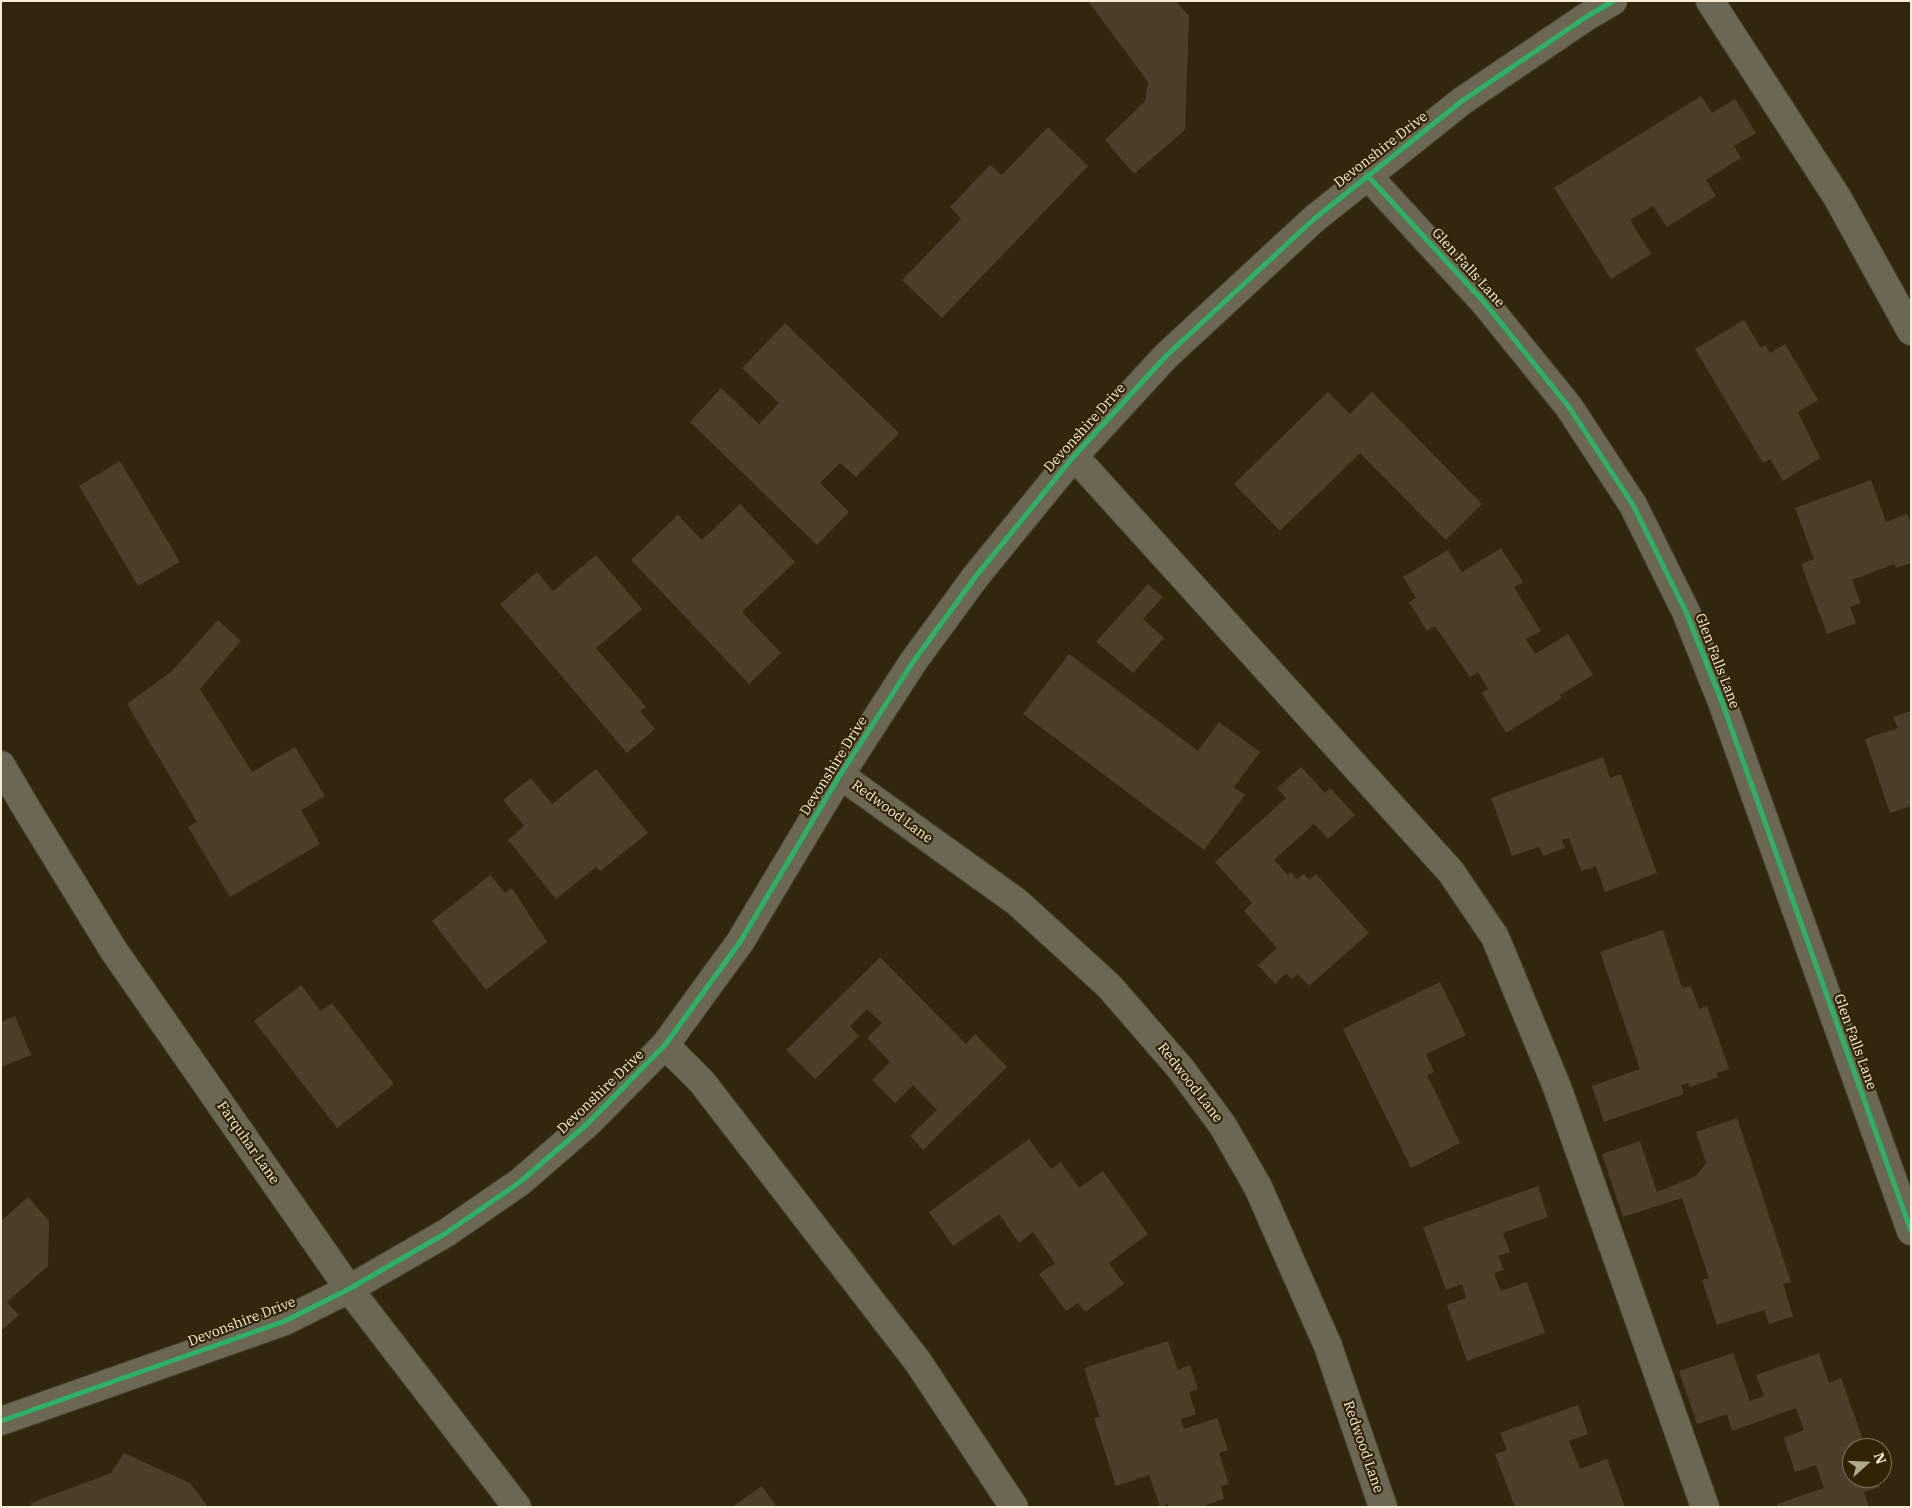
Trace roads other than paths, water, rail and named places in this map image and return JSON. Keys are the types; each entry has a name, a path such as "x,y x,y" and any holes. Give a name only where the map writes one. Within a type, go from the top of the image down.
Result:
{"street":[{"name":"Devonshire Drive","path":"1,1421 285,1321 350,1289 446,1233 520,1182 587,1124 665,1045 740,942 840,775 913,662 976,576 1074,456 1166,356 1314,219 1462,101 1586,17 1613,1"},
{"path":"1710,1 1837,197 1911,331"},
{"name":"Glen Falls Lane","path":"1368,175 1484,302 1569,408 1633,505 1686,612 1722,702 1911,1231"},
{"path":"1074,456 1451,872 1495,937 1557,1087 1705,1507"},
{"name":"Farquhar Lane","path":"1,765 114,951 350,1289 517,1507"},
{"name":"Redwood Lane","path":"840,775 1017,902 1109,986 1181,1069 1223,1126 1258,1187 1328,1346 1384,1507"},
{"path":"665,1045 702,1082 918,1362 1014,1507"}]}
